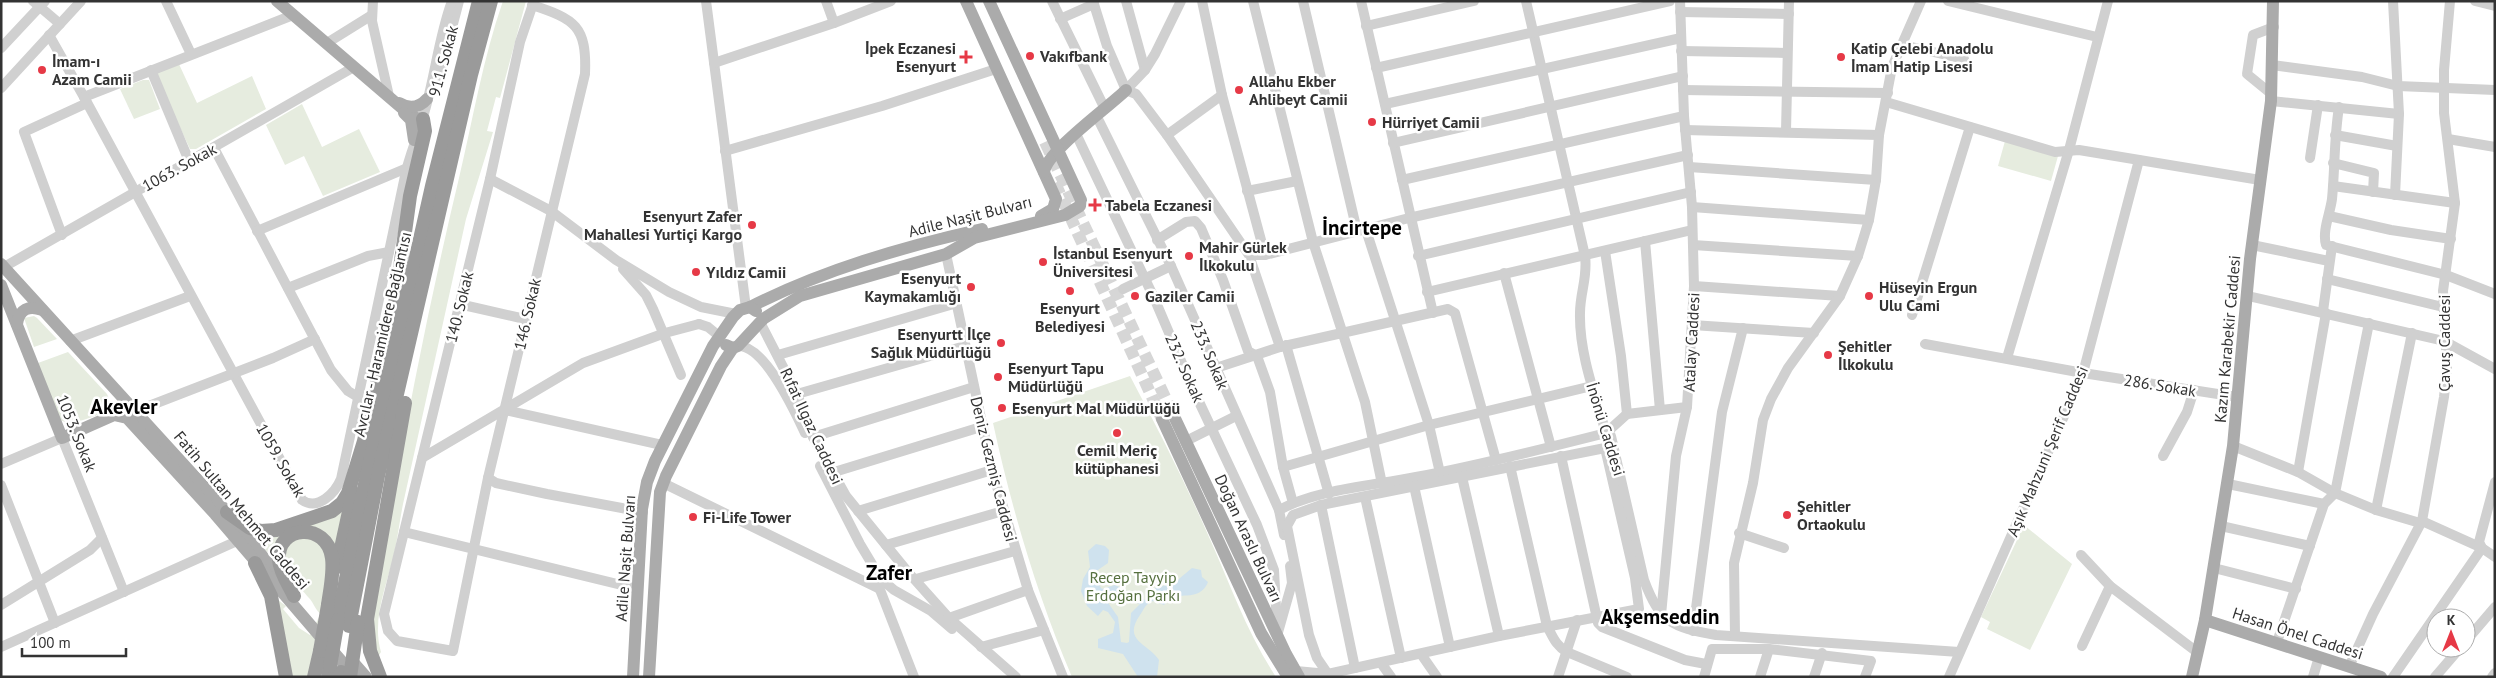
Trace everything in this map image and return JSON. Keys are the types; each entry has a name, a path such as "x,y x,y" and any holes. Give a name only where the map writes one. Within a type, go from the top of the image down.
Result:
{"highway":[{"name":"Avcılar - Haramidere Bağlantısı","path":"345,673 357,520 441,146 478,1"},
{"name":"Avcılar - Haramidere Bağlantısı","path":"349,623 363,550 426,268 471,75 491,1"},
{"path":"395,304 410,196 425,131 423,119"},
{"path":"314,677 328,605 395,304 424,187 429,170 441,146"},
{"path":"380,677 370,650 367,619 402,420 425,308 428,279 426,268"},
{"path":"227,512 250,528 268,531 332,511 342,503 348,493 364,441"},
{"path":"294,596 281,570 279,561 280,547 293,534 301,531 312,532 323,539 332,558 328,605"},
{"path":"255,563 271,596 286,677"}],"main road":[{"path":"966,1 996,69 1053,161 1077,192 1077,200 1072,205 1061,206 1056,199"},
{"path":"972,1 1042,144 1053,161"},
{"path":"984,1 1042,144"},
{"path":"989,1 1042,144"},
{"name":"Kazım Karabekir Caddesi","path":"2192,677 2205,620 2233,446 2252,245 2270,97 2274,27 2273,1"},
{"path":"284,3 294,15 410,114 423,119"},
{"path":"1042,144 1075,138 1122,102 1126,90"},
{"path":"1053,161 1126,90"},
{"path":"392,98 402,105 416,107 422,105 427,99"},
{"path":"392,98 411,120 414,140"},
{"name":"Adile Naşit Bulvarı","path":"633,677 643,512 647,482 662,445 719,337 744,310 801,283 855,263 932,240 1044,215 1053,209 1056,199 1053,161"},
{"name":"Adile Naşit Bulvarı","path":"649,677 658,510 664,483 721,366 736,347 762,320 800,296 946,254 974,238 1076,210 1080,206 1081,200 1077,192"},
{"name":"Adile Naşit Bulvarı","path":"859,278 872,269 931,252"},
{"path":"855,263 872,269"},
{"name":"Fatih Sultan Mehmet Caddesi","path":"3,266 227,512 294,596 345,673"},
{"name":"1053. Sokak","path":"1,285 62,438"},
{"path":"17,324 18,317 23,310 34,308 42,310"},
{"path":"744,310 759,313 762,320"},
{"path":"719,337 728,346 736,347"},
{"path":"62,438 114,415 118,404 116,390"},
{"name":"Fatih Sultan Mehmet Caddesi","path":"114,415 124,416 132,423 237,541 345,673"},
{"name":"Doğan Araslı Bulvarı","path":"1167,415 1253,585 1294,675 1261,632 1167,415"},
{"path":"1192,438 1192,444 1252,573 1253,585"},
{"name":"Hasan Önel Caddesi","path":"2205,620 2381,677"},
{"path":"345,673 366,677"}],"street":[{"path":"1,88 81,1"},
{"path":"166,1 191,54"},
{"path":"373,1 372,15 392,98"},
{"name":"911. Sokak","path":"423,119 452,1"},
{"name":"911. Sokak","path":"423,119 429,112 432,103 459,1"},
{"path":"826,1 834,23"},
{"path":"714,62 834,23 891,1"},
{"path":"1052,1 1105,109"},
{"path":"1126,1 1145,70"},
{"path":"1171,1 1174,14"},
{"path":"1126,90 1145,70 1181,1"},
{"path":"1202,1 1222,95 1265,254"},
{"path":"1253,1 1313,242 1365,402 1382,484"},
{"path":"1303,1 1362,231 1429,425 1440,473"},
{"path":"1361,1 1409,218 1433,312"},
{"path":"1366,26 1474,1"},
{"name":"İnönü Caddesi","path":"1526,1 1585,256 1586,280 1580,312 1592,386 1606,433 1611,436 1644,580 1651,600 1661,615"},
{"path":"1376,68 1670,1"},
{"path":"1786,131 1789,1"},
{"path":"1735,636 1734,563 1739,534 1753,483 1764,420 1771,399 1788,368 1840,296 1858,256 1869,220 1876,180 1878,135 1892,67 1921,1"},
{"path":"1948,1 2097,37"},
{"path":"2007,358 2069,150 2097,37 2108,1"},
{"path":"2393,1 2399,114 2395,195"},
{"name":"Çavuş Caddesi","path":"2349,667 2373,614 2421,522 2444,397 2447,367 2443,307 2456,203 2444,113 2450,1"},
{"path":"2475,1 2491,4"},
{"path":"490,179 551,211 616,260 641,282 700,307 744,310 714,62 710,2"},
{"path":"1060,19 1094,2 1107,46 1126,90 1136,94 1167,135 1249,254 1283,346 1329,494"},
{"path":"1,48 40,3 60,24"},
{"name":"140. Sokak","path":"453,651 397,641 388,631 384,614 490,179 520,42 533,3"},
{"name":"146. Sokak","path":"453,651 488,478 551,211 586,74 586,56 583,40 574,24 561,14 533,3"},
{"path":"1680,6 1789,14"},
{"name":"Atalay Caddesi","path":"1627,414 1687,407 1694,286 1692,207 1684,116 1680,6"},
{"path":"62,235 24,132 86,100 151,70 294,15"},
{"path":"327,43 372,15"},
{"path":"2274,27 2253,35 2247,74 2270,97 2318,105 2399,114"},
{"name":"1059. Sokak","path":"49,35 302,500 307,503 328,498 339,484 407,168 414,140 423,119"},
{"path":"1385,104 1681,38"},
{"path":"1903,45 1964,59"},
{"path":"1681,51 1787,52"},
{"path":"2272,65 2362,77 2398,86 2444,86 2495,90"},
{"name":"1063. Sokak","path":"3,266 62,235 354,67"},
{"path":"725,151 882,106 996,69"},
{"path":"151,70 189,162"},
{"path":"1393,143 1683,76"},
{"path":"1683,90 1787,92 1887,98 1970,127 2055,152 2069,150 2260,180"},
{"path":"1167,135 1222,95"},
{"path":"2310,158 2318,105"},
{"path":"2339,107 2335,135 2333,186 2324,238 2326,244 2446,275 2495,294"},
{"path":"1402,180 1559,146 1684,116"},
{"name":"233. Sokak","path":"1098,121 1171,266 1279,510 1292,584 1277,636"},
{"path":"1912,315 1970,127"},
{"path":"1685,130 1786,131 1878,135"},
{"path":"2335,135 2397,146"},
{"name":"232. Sokak","path":"1075,138 1144,278 1211,428 1258,526 1274,570 1277,636"},
{"path":"2448,139 2495,147"},
{"path":"214,148 256,231 331,370 348,391 358,397"},
{"path":"1249,254 1265,254 1409,218 1568,184 1688,155"},
{"name":"Aşık Mahzuni Şerif Caddesi","path":"1948,677 2083,373 2138,160"},
{"path":"2333,163 2374,173 2373,192"},
{"path":"1689,167 1876,180"},
{"path":"256,231 407,168"},
{"path":"1247,191 1297,180"},
{"path":"2333,186 2456,203"},
{"path":"1418,256 1691,192"},
{"path":"1692,207 1869,220"},
{"path":"2329,216 2391,230 2451,239"},
{"path":"1157,240 1186,222 1195,221 1201,228 1223,280 1248,351 1257,356 1270,392 1284,467 1293,503"},
{"path":"1427,292 1692,230"},
{"path":"1644,241 1660,410"},
{"path":"1693,245 1858,256"},
{"path":"2252,245 2329,261"},
{"path":"2298,472 2324,312 2332,246"},
{"path":"1279,510 1293,503 1329,494 1440,473 1606,433 1627,414 1621,356 1605,251"},
{"path":"288,288 368,256 389,252"},
{"name":"Deniz Gezmiş Caddesi","path":"946,254 981,427 992,470 1028,590 1063,677"},
{"path":"1123,289 1171,266"},
{"path":"1504,274 1551,447"},
{"path":"2327,279 2443,307"},
{"path":"641,282 665,333 681,375"},
{"path":"1694,286 1840,296"},
{"path":"70,341 190,296"},
{"path":"2248,296 2369,322 2444,341 2495,369"},
{"path":"778,355 957,303"},
{"path":"459,304 525,319"},
{"path":"698,324 703,316 700,307"},
{"path":"1216,368 1252,354 1283,346 1448,309 1455,313 1496,460"},
{"name":"Rıfat Ilgaz Caddesi","path":"762,320 762,326 778,355 791,393 860,544 876,572"},
{"path":"2277,642 2324,504 2335,494 2369,322"},
{"path":"422,458 583,363 665,333 698,324 708,327 719,337"},
{"path":"1692,325 1814,333"},
{"path":"1693,631 1722,412 1743,328"},
{"path":"2376,510 2412,333"},
{"path":"136,411 273,358 315,339"},
{"name":"286. Sokak","path":"1925,344 2083,373 2238,396"},
{"path":"736,347 743,346 761,360 791,393 965,346"},
{"path":"1284,467 1429,425 1592,386"},
{"path":"813,436 974,387"},
{"path":"2163,456 2187,412 2194,390"},
{"name":"Rıfat Ilgaz Caddesi","path":"791,393 831,473 874,532 949,618 1016,677"},
{"path":"1687,407 1676,456 1661,615 1670,623 1693,631 1735,636 1959,652"},
{"path":"505,410 662,445"},
{"path":"1192,438 1236,416"},
{"path":"831,473 981,427"},
{"path":"1,464 62,438"},
{"name":"1053. Sokak","path":"62,438 124,592"},
{"path":"2233,446 2298,472 2335,494 2376,510 2421,522 2482,548 2495,557"},
{"path":"1294,675 1328,676 1355,668 1499,636 1639,609 1634,578 1605,448 1321,505 1294,515 1287,526 1309,635 1317,658 1328,676"},
{"path":"1561,456 1597,616 1602,627 1685,660 1706,664"},
{"path":"1510,466 1547,626 1559,648 1627,677"},
{"path":"858,511 992,470"},
{"path":"1462,477 1499,636"},
{"path":"488,478 496,483 530,491 643,512"},
{"path":"2482,548 2479,542 2495,482"},
{"path":"664,483 878,588"},
{"path":"2228,484 2324,504"},
{"path":"1,485 55,623"},
{"path":"1414,486 1450,647"},
{"path":"1365,497 1401,658"},
{"path":"1321,505 1355,668"},
{"path":"886,545 1004,511"},
{"path":"2221,526 2310,546"},
{"path":"404,532 638,589"},
{"path":"860,544 859,537 863,532 874,532"},
{"path":"1739,534 1784,548"},
{"path":"1,605 90,550 102,538"},
{"path":"1,647 237,541"},
{"path":"2393,677 2482,548"},
{"path":"916,579 1015,551"},
{"path":"2081,555 2110,586 2197,652"},
{"path":"2214,568 2296,588"},
{"path":"888,612 889,596 894,590 905,585 908,576 907,571"},
{"path":"876,572 878,588 914,677"},
{"path":"876,572 885,585 931,611 1007,677"},
{"path":"2082,646 2110,586"},
{"path":"949,618 1028,590"},
{"path":"2476,629 2495,607"},
{"path":"1558,677 1577,620"},
{"path":"981,647 1044,630"},
{"path":"1704,677 1706,664 1712,649 1769,649 1822,653 1871,660 1865,677"},
{"path":"1760,677 1769,649"},
{"path":"1814,677 1822,653"},
{"path":"1421,654 1437,677"},
{"path":"2313,677 2319,658"},
{"path":"2435,677 2451,658"},
{"path":"1382,663 1391,677"},
{"path":"2492,677 2495,674"}],"green space":[{"path":"503,1 526,1 500,98 496,97 487,131 493,132 466,219 403,504 395,550 379,613 378,639 381,652 376,660 370,631 410,404 433,291 479,89"},
{"path":"178,62 197,103 252,76 266,109 196,149 190,149 157,78 158,71"},
{"path":"143,80 149,80 160,109 134,119 120,89"},
{"path":"302,104 322,147 359,129 380,172 323,196 304,156 285,165 266,125"},
{"path":"2005,141 2058,156 2051,181 1998,166"},
{"path":"34,316 57,339 34,347 24,318"},
{"path":"68,352 107,394 109,401 108,406 98,415 70,424 60,420 38,363"},
{"name":"Recep Tayyip Erdoğan Parkı","path":"1130,376 1190,496 1256,643 1276,677 1072,677 1026,552 1008,488 993,423"},
{"path":"348,501 336,554 309,527 273,560 254,534"},
{"path":"2024,525 2072,564 2030,650 1987,629 1990,622 1981,617"},
{"path":"297,537 318,540 328,560 321,614 291,576 284,560 285,552"},
{"path":"278,600 286,606 283,609 299,628 310,635 320,615 308,677 291,677"}],"water":[{"path":"1096,544 1105,546 1109,550 1108,563 1095,572 1095,580 1102,589 1115,585 1145,600 1150,598 1155,588 1174,583 1192,568 1201,570 1202,577 1208,582 1201,591 1192,595 1171,597 1164,605 1153,601 1150,602 1145,606 1135,624 1135,636 1159,660 1157,677 1138,677 1123,654 1098,648 1098,639 1113,633 1115,622 1108,612 1103,610 1098,616 1087,606 1081,591 1083,579 1090,567 1088,551","holes":["1115,591 1122,599 1140,604 1131,613 1129,642 1127,643 1121,642 1118,617 1104,597"]}],"tunnel":[{"path":"1045,142 1172,412"},
{"path":"1055,183 1162,419"}],"place":[{"name":"Vakıfbank","path":"1030,56"},
{"name":"İpek Eczanesi Esenyurt","path":"966,57"},
{"name":"Katip Çelebi Anadolu İmam Hatip Lisesi","path":"1841,57"},
{"name":"İmam-ı Azam Camii","path":"42,70"},
{"name":"Allahu Ekber Ahlibeyt Camii","path":"1239,90"},
{"name":"Hürriyet Camii","path":"1372,122"},
{"name":"Tabela Eczanesi","path":"1095,205"},
{"name":"Esenyurt Zafer Mahallesi Yurtiçi Kargo","path":"752,225"},
{"name":"Mahir Gürlek İlkokulu","path":"1189,256"},
{"name":"İstanbul Esenyurt Üniversitesi","path":"1043,262"},
{"name":"Yıldız Camii","path":"696,272"},
{"name":"Esenyurt Kaymakamlığı","path":"971,287"},
{"name":"Esenyurt Belediyesi","path":"1070,291"},
{"name":"Gaziler Camii","path":"1135,296"},
{"name":"Hüseyin Ergun Ulu Cami","path":"1869,296"},
{"name":"Esenyurtt İlçe Sağlık Müdürlüğü","path":"1001,343"},
{"name":"Şehitler İlkokulu","path":"1828,355"},
{"name":"Esenyurt Tapu Müdürlüğü","path":"998,377"},
{"name":"Esenyurt Mal Müdürlüğü","path":"1002,408"},
{"name":"Cemil Meriç kütüphanesi","path":"1117,433"},
{"name":"Şehitler Ortaokulu","path":"1787,515"},
{"name":"Fi-Life Tower","path":"693,517"}],"district":[{"name":"İncirtepe","path":"1362,228"},
{"name":"Akevler","path":"124,407"},
{"name":"Zafer","path":"889,573"},
{"name":"Akşemseddin","path":"1660,617"}]}
